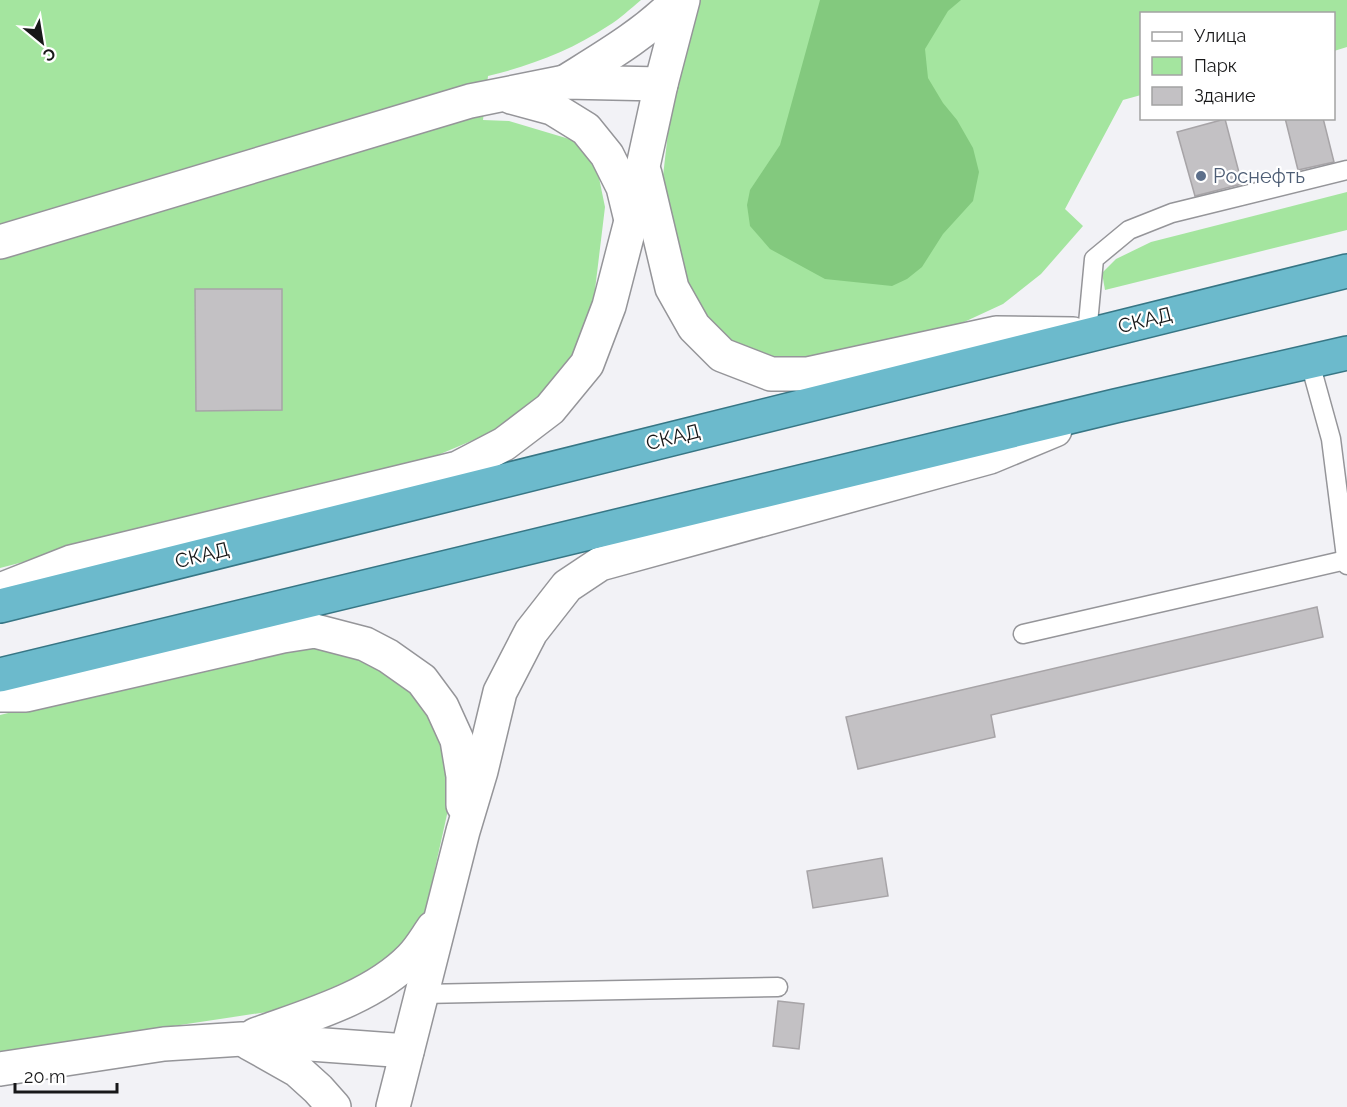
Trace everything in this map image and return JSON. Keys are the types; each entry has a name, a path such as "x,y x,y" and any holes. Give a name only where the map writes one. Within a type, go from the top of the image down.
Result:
{"highway":[{"name":"СКАД","path":"0,606 1347,271"},
{"path":"0,675 1114,406 1347,353"}],"main road":[{"path":"565,82 621,48 657,21 678,0"},
{"path":"0,590 71,562 458,468 504,444 549,409 587,364 609,306 683,0"},
{"path":"0,242 470,101 565,82 661,84"},
{"path":"502,95 552,108 586,129 607,155 623,187 631,221"},
{"path":"643,167 672,288 693,327 723,354 771,374 807,374 996,333 1087,334"},
{"path":"393,1107 500,692 531,632 567,586 600,564 990,457 1114,406"},
{"path":"0,695 26,695 283,636 315,631 365,644 388,656 422,680 442,707 457,740 462,767 463,831"},
{"path":"242,1039 333,1007 382,981 411,958 441,918"},
{"path":"242,1039 297,1070 334,1107"},
{"path":"0,1069 164,1044 242,1039 407,1051"}],"lane":[{"path":"1087,334 1094,259 1129,230 1172,213 1347,170"},
{"path":"1310,363 1331,439 1347,565"},
{"path":"1023,634 1346,560"},
{"path":"422,994 778,987"}],"green space":[{"path":"0,0 641,0 621,17 580,43 535,62 488,76 483,120 509,121 576,141 597,168 605,207 594,298 577,351 546,395 502,428 438,455 0,568"},
{"path":"697,0 1347,0 1347,47 1335,51 1335,12 1140,12 1140,95 1123,100 1065,209 1083,226 1041,274 1003,304 949,329 806,361 769,361 736,346 710,327 674,255 663,176 673,89"},
{"path":"820,0 961,0 948,11 925,49 928,78 973,148 979,172 973,201 943,234 922,267 907,279 892,286 825,279 770,249 750,226 747,205 750,190 780,145"},
{"path":"1347,192 1347,230 1105,290 1102,273 1116,259 1151,242"},
{"path":"315,643 360,657 412,687 445,742 450,801 426,909 411,935 377,973 280,1010 0,1052 0,715 288,645"}],"building":[{"path":"1225,120 1242,184 1195,196 1177,132"},
{"path":"1286,120 1324,120 1334,162 1298,170"},
{"path":"195,289 282,289 282,410 196,411"},
{"path":"1317,607 1323,637 991,715 995,737 858,769 846,717"},
{"path":"882,858 888,896 813,908 807,871"},
{"path":"778,1001 804,1004 799,1049 773,1046"}],"place":[{"name":"Роснефть","path":"1201,176"}]}
